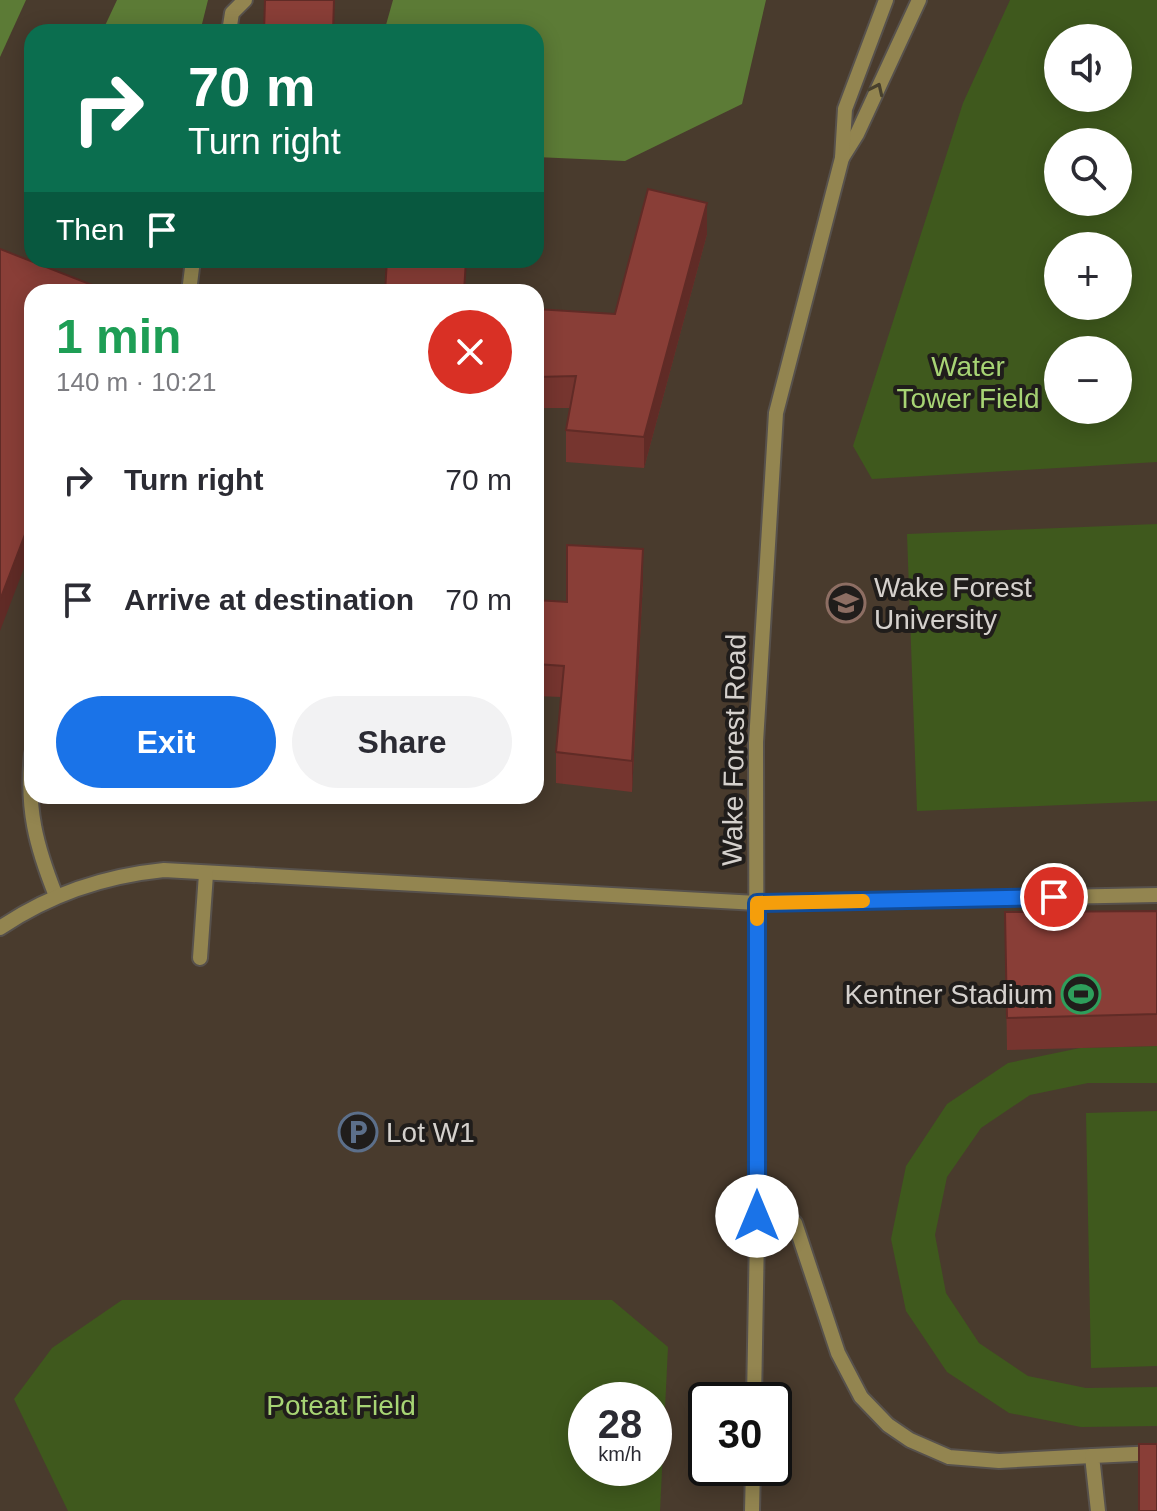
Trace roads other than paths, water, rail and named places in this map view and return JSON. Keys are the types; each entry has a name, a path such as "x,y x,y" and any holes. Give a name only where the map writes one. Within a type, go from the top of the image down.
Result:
{"street":[{"path":"230,24 232,13 245,0"},
{"path":"877,0 880,15"},
{"name":"Wake Forest Road","path":"754,1382 756,742 776,413 842,158 845,109 886,0"},
{"name":"Wake Forest Road","path":"842,158 857,134 919,0"},
{"path":"30,804 39,854 56,896"},
{"path":"0,928 56,896 128,874 164,870 757,903 1157,895"},
{"path":"200,958 206,874"},
{"path":"757,1199 774,1203 795,1223 838,1353 861,1397 888,1425 910,1440 949,1457 999,1461 1157,1453"},
{"path":"1092,1456 1098,1511"},
{"path":"752,1511 753,1486"}],"place":[{"name":"Wake Forest University","path":"846,603"},
{"name":"Kentner Stadium","path":"1081,994"},
{"name":"Lot W1","path":"358,1132"}],"park label":[{"name":"Water Tower Field","path":"968,382"},
{"name":"Poteat Field","path":"341,1405"}]}
